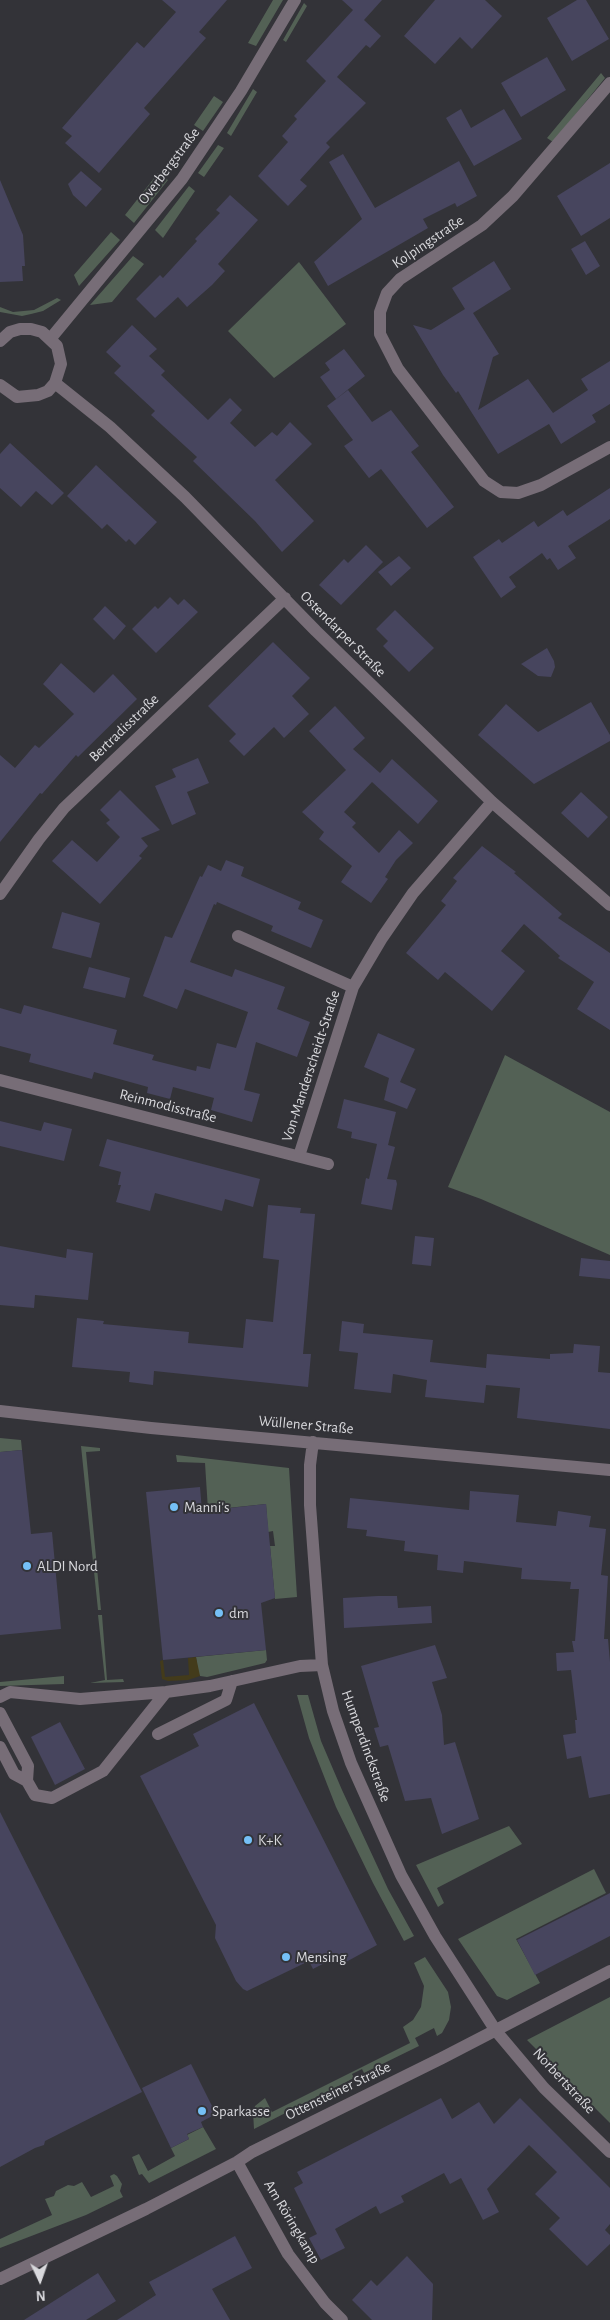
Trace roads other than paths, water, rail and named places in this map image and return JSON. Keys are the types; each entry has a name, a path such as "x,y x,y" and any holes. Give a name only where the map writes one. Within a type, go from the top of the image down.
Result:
{"street":[{"name":"Overbergstraße","path":"51,338 182,179 241,91 295,0"},
{"name":"Kolpingstraße","path":"610,83 513,196 482,226 400,279 387,293 380,312 380,334 398,369 484,480 501,492 518,493 541,485 610,447"},
{"path":"0,339 10,332 31,329 42,332 51,338 60,355 61,364 55,383 48,391 28,398 17,397 0,385"},
{"name":"Ostendarper Straße","path":"55,383 110,427 185,497 328,644 492,802 610,905"},
{"name":"Bertradisstraße","path":"0,894 39,839 64,808 285,598"},
{"name":"Von-Manderscheidt-Straße","path":"299,1156 353,987 382,938 413,893 492,802"},
{"name":"Von-Manderscheidt-Straße","path":"238,936 353,987"},
{"name":"Reinmodisstraße","path":"0,1080 328,1164"},
{"name":"Wüllener Straße","path":"0,1411 150,1428 610,1470"},
{"name":"Humperdinckstraße","path":"313,1442 310,1465 310,1505 322,1665 332,1710 351,1763 401,1876 435,1936 496,2030"},
{"path":"0,1697 10,1692 80,1699 166,1692 232,1681 300,1666 322,1665"},
{"path":"158,1734 226,1700 232,1681"},
{"path":"0,1747 14,1774 27,1782 35,1796 52,1798 104,1771 166,1692"},
{"path":"0,1713 28,1766 27,1782"},
{"name":"Ottensteiner Straße","path":"0,2279 146,2209 237,2162 252,2152 610,1971"},
{"name":"Norbertstraße","path":"496,2030 544,2088 610,2152"},
{"name":"Am Röringkamp","path":"237,2162 288,2254 325,2303 342,2320"}],"place":[{"name":"Manni's","path":"174,1507"},
{"name":"ALDI Nord","path":"27,1566"},
{"name":"dm","path":"219,1613"},
{"name":"K+K","path":"248,1840"},
{"name":"Mensing","path":"286,1957"},
{"name":"Sparkasse","path":"202,2111"}]}
